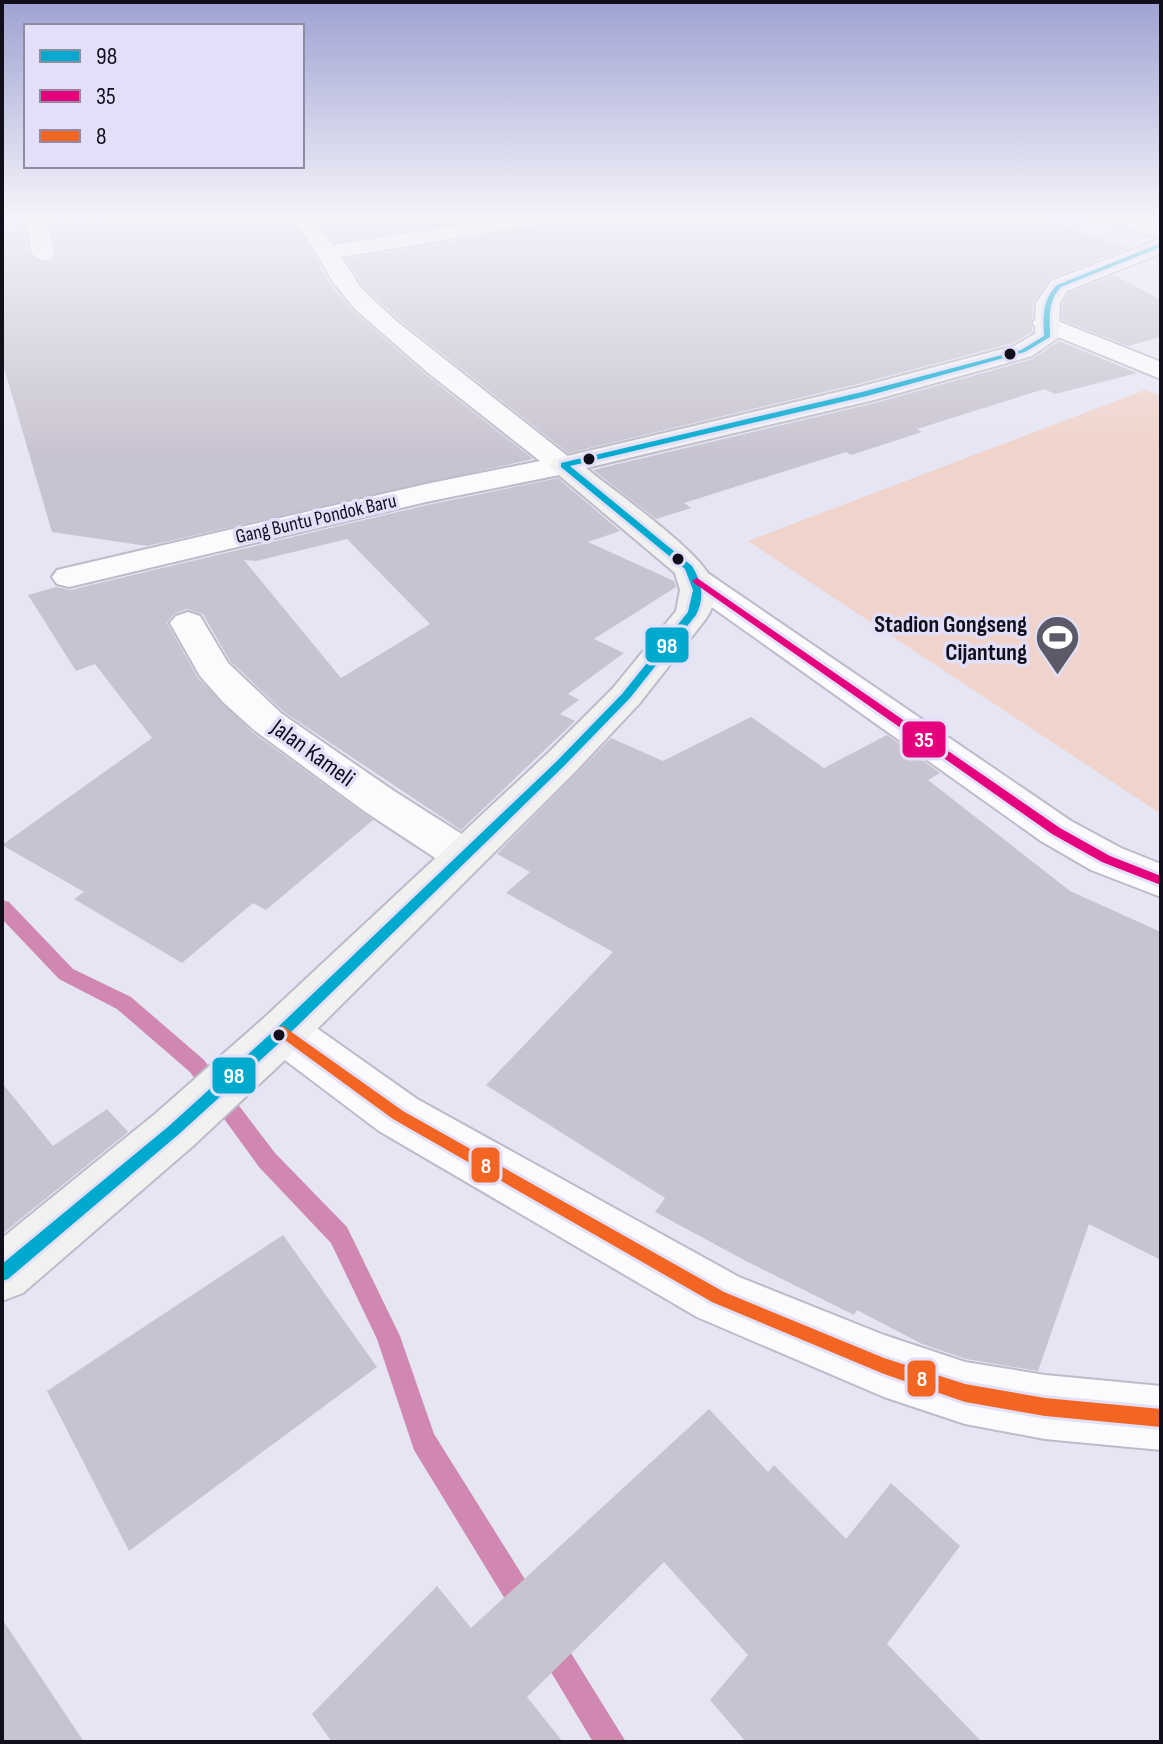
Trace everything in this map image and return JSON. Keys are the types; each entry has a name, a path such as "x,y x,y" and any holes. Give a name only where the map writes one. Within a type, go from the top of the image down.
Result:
{"street":[{"path":"355,294 364,305 673,552 697,581 1056,831 1106,859 1161,881"},
{"path":"564,465 864,394 1013,354 1047,337 1045,323 1052,294"},
{"path":"1045,323 1161,371"},
{"name":"Gang Buntu Pondok Baru","path":"69,577 426,493 564,465"},
{"path":"2,1274 174,1130 273,1040 626,696 693,613 699,597 697,581"},
{"name":"Jalan Kameli","path":"188,623 213,668 237,695 379,801 464,856"},
{"path":"273,1040 398,1115 718,1297 884,1366 965,1393 1045,1407 1161,1418"}],"shaded area":[{"name":"Stadion Gongseng Cijantung","path":"1145,390 1161,396 1161,814 748,541"}],"building":[{"path":"2,294 339,294 353,311 425,374 533,459 147,546 52,532 2,361"},
{"path":"372,294 1039,294 1033,303 1032,332 1013,343 858,384 568,453 397,318"},
{"path":"1068,294 1150,294 1161,300 1161,337 1128,346 1062,320 1063,304"},
{"path":"1059,341 1137,373 1055,394 1044,389 917,429 922,432 851,455 846,452 684,503 691,508 656,519 593,470 875,403 1033,359"},
{"path":"558,478 620,531 588,542 674,581 676,587 594,639 624,653 568,694 579,700 560,714 575,721 461,830 284,712 230,661 203,614 187,609 174,614 167,623 198,678 252,732 373,820 266,910 253,903 182,963 74,899 84,892 2,845 152,738 95,664 76,671 28,595 56,587 70,590 427,505","holes":["347,539 430,624 341,678 244,560 256,561"]},
{"path":"751,717 824,768 887,735 940,773 928,780 1070,891 1161,932 1161,1260 1089,1224 1038,1371 966,1359 922,1344 857,1310 854,1315 746,1261 655,1212 665,1198 486,1085 613,952 506,893 530,872 497,854 611,738 663,761"},
{"path":"2,1083 53,1146 107,1109 128,1132 2,1234"},
{"path":"283,1235 377,1367 129,1551 47,1391"},
{"path":"709,1409 768,1472 774,1465 846,1539 891,1483 960,1546 887,1644 982,1742 746,1742 710,1700 748,1655 664,1562 527,1697 563,1742 332,1742 312,1714 437,1586 471,1628"},
{"path":"2,1619 84,1742 2,1742"}],"waterway":[{"path":"2,907 66,974 124,1003 197,1066 267,1160 339,1235 388,1336 423,1441 526,1607"},
{"path":"548,1642 611,1742"}],"transit line":[{"name":"98","path":"2,1274 174,1130 283,1031 560,764 626,696 693,613 697,590 689,568 564,465 864,394 1023,351 1047,337 1046,316 1052,294"},
{"name":"35","path":"697,581 1056,831 1106,859 1161,881"},
{"name":"8","path":"283,1031 398,1115 718,1297 884,1366 965,1393 1045,1407 1161,1418"}],"place":[{"name":"Stadion Gongseng Cijantung","path":"1058,677"}]}
